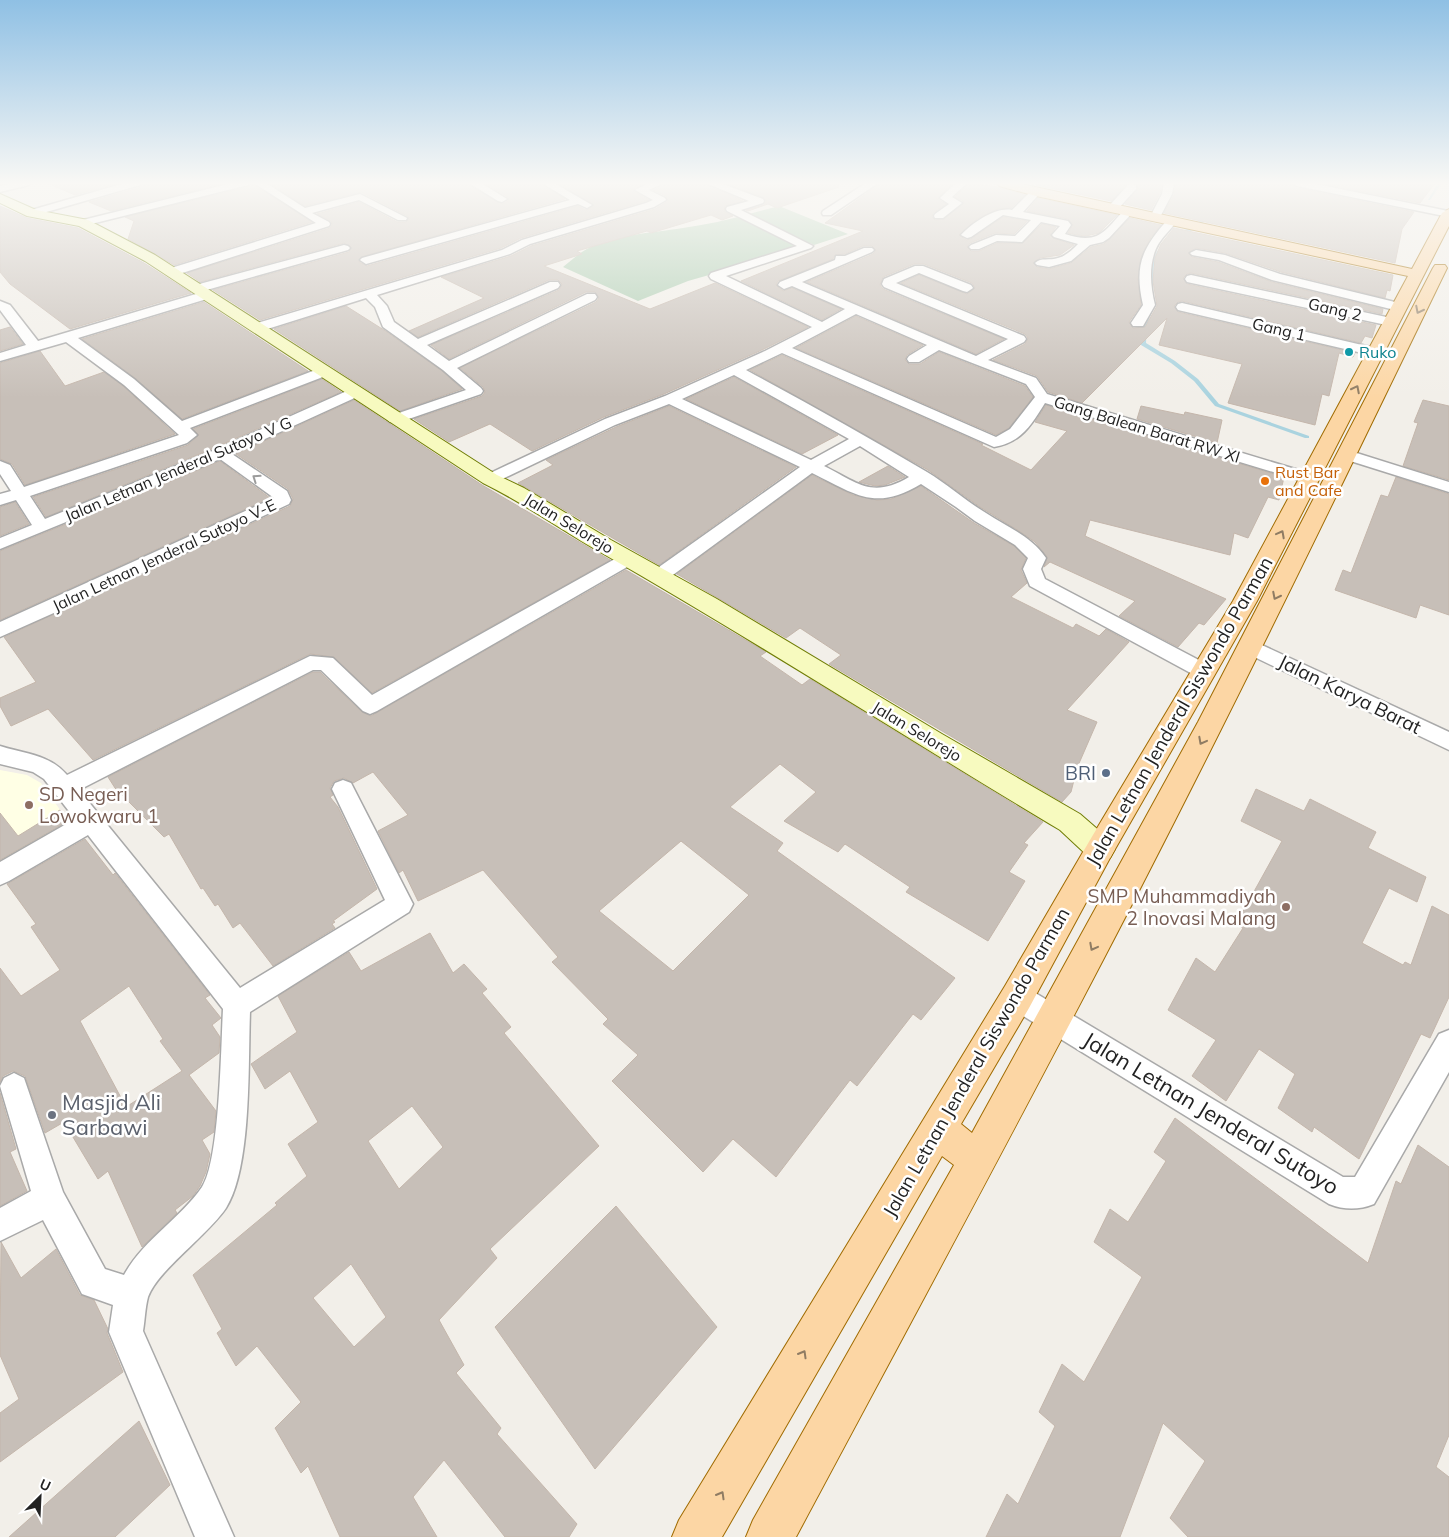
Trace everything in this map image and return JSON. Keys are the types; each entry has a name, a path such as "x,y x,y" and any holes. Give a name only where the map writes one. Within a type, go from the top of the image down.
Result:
{"main road":[{"path":"1327,255 1417,274"},
{"name":"Jalan Letnan Jenderal Siswondo Parman","path":"696,1537 810,1341 1017,997 1100,850 1205,672 1245,601 1427,255"},
{"name":"Jalan Letnan Jenderal Siswondo Parman","path":"770,1537 1054,1020 1250,647 1447,255"},
{"path":"938,1129 977,1160"}],"street":[{"name":"Jalan Selorejo","path":"141,255 172,272 354,393 490,479 517,492 628,559 709,604 1070,822 1100,850"},
{"path":"172,272 228,255"},
{"path":"0,357 68,337 201,292 352,255"},
{"path":"356,255 400,283"},
{"path":"256,328 497,255"},
{"path":"779,255 715,275 823,327"},
{"path":"758,295 855,255"},
{"path":"1049,255 1041,263 1055,263 1066,260 1072,255"},
{"path":"1138,324 1149,305 1144,284 1149,255"},
{"path":"1207,255 1221,257 1276,277 1395,315"},
{"path":"968,288 919,269 888,282 888,284 1019,339 976,361"},
{"name":"Gang 2","path":"1191,279 1395,315"},
{"name":"Gang Balean Barat RW XI","path":"792,282 937,345 1031,381 1042,397 1309,478"},
{"path":"416,345 554,285"},
{"path":"368,293 381,306 388,324 448,367 476,391 395,419"},
{"path":"448,367 591,298"},
{"path":"0,305 6,308 35,347"},
{"name":"Gang 1","path":"1182,307 1375,352"},
{"path":"490,479 610,422 735,370 782,348 854,310"},
{"path":"0,500 182,440 189,435 129,382 68,337"},
{"path":"914,359 937,345"},
{"path":"782,348 994,442 1007,440 1014,434 1042,397"},
{"path":"735,370 860,438 962,503 972,514 1019,540 1031,549 1037,558 1032,569 1038,582 1205,672"},
{"path":"181,426 323,372"},
{"name":"Jalan Letnan Jenderal Sutoyo V G","path":"0,544 220,453 354,393"},
{"path":"670,398 866,494 877,495 901,490 922,476"},
{"path":"660,576 811,467 860,438"},
{"name":"Jalan Letnan Jenderal Sutoyo V-E","path":"0,630 283,500 280,495 220,453"},
{"path":"1347,455 1449,487"},
{"path":"0,466 4,468 42,526"},
{"path":"64,787 310,663 326,663 370,706 628,559"},
{"name":"Jalan Karya Barat","path":"1250,647 1449,742"},
{"path":"0,755 38,764 52,773 237,1005 230,1134 224,1172 215,1196 196,1219 144,1271 132,1294 126,1332 215,1537"},
{"path":"237,1005 400,904 343,789"},
{"path":"0,874 92,821"},
{"name":"Jalan Letnan Jenderal Sutoyo","path":"1017,997 1340,1193 1363,1194 1449,1044"},
{"path":"14,1088 50,1199 94,1282 132,1294"},
{"path":"0,1225 50,1199"}],"shaded area":[{"path":"578,255 777,255 688,281 638,301 563,267"},
{"name":"SD Negeri Lowokwaru 1","path":"0,770 27,775 41,783 73,828 0,870"}],"building":[{"path":"0,255 128,255 191,293 70,329 10,284 0,272"},
{"path":"156,255 207,255 174,265"},
{"path":"245,255 301,255 200,282 187,273"},
{"path":"339,255 369,255 361,257 359,262 367,266 407,255 478,255 260,320 213,290"},
{"path":"580,255 544,266 650,309 715,283 808,327 664,394 604,417 532,451 490,424 449,442 414,419 482,396 485,392 483,387 460,368 596,302 599,298 595,292 586,292 449,359 431,345 559,290 562,284 558,280 549,280 418,337 409,331 484,298 441,277 511,256"},
{"path":"805,255 838,255 835,255 833,259 778,281 776,285 783,291 792,288 841,309 822,320 741,281"},
{"path":"871,255 1060,255 1040,258 1033,263 1037,267 1049,269 1071,263 1081,255 1143,255 1138,279 1141,305 1129,322 1133,328 1145,327 1157,306 1153,281 1156,255 1190,255 1192,257 1218,262 1272,282 1383,309 1382,314 1191,273 1183,278 1187,284 1376,325 1372,338 1365,336 1361,343 1182,301 1174,306 1178,312 1355,353 1353,357 1339,353 1329,396 1322,394 1315,425 1228,403 1242,364 1159,345 1167,318 1082,403 1048,392 1037,376 993,360 1025,344 1028,338 1025,334 901,283 919,275 967,294 975,288 972,283 924,264 914,264 883,277 880,285 883,289 1004,339 976,354 807,282"},
{"path":"1230,255 1299,255 1393,275 1390,291 1387,290 1385,298 1281,272"},
{"path":"1357,255 1397,255 1395,263"},
{"path":"204,302 308,371 182,419 135,378 82,339"},
{"path":"346,306 442,371 462,389 400,411 274,329"},
{"path":"856,316 923,345 907,355 905,360 909,364 920,364 939,352 1025,386 1033,397 1009,428 996,435 796,348"},
{"path":"10,327 23,344 0,351 0,330"},
{"path":"40,351 65,386 104,372 123,386 175,434 25,485 12,464 0,459 0,363"},
{"path":"782,355 983,444 981,445 1031,470 1067,431 1035,422 1046,405 1284,477 1279,500 1268,497 1248,538 1234,533 1230,555 1090,520 1085,536 1226,599 1204,625 1199,623 1178,647 1119,616 1135,601 1050,562 1044,567 1047,557 1035,542 980,507 928,470 750,370"},
{"path":"734,377 838,435 802,454 686,399"},
{"path":"322,379 341,392 214,448 46,517 33,497 188,445 199,435 193,429"},
{"path":"354,400 482,485 610,560 372,693 334,657 310,654 93,760 48,709 11,726 0,706 0,698 36,682 4,637 290,506 293,499 288,489 236,454"},
{"path":"1423,400 1449,406 1449,480 1403,466 1418,423 1414,422"},
{"path":"669,406 796,467 659,565 518,483 553,465 546,460 616,427"},
{"path":"1141,406 1184,415 1185,412 1222,420 1217,443 1137,419"},
{"path":"220,461 270,498 0,620 0,551"},
{"path":"888,466 905,477 885,485 875,486 859,482"},
{"path":"812,475 853,495 877,500 891,499 921,486 974,523 1014,546 1026,558 1021,570 1027,583 1011,597 1073,628 1076,624 1099,636 1106,629 1129,642 1067,710 1097,722 1077,768 1071,792 1062,802 829,664 841,655 800,628 786,638 677,574"},
{"path":"1396,477 1449,494 1449,615 1420,605 1416,618 1335,590 1343,570 1351,573 1381,495 1388,497"},
{"path":"15,502 29,524 0,536 0,507"},
{"path":"626,570 766,652 760,656 802,685 810,679 1043,822 1024,843 1028,845 1009,872 1025,881 988,941 906,892 910,887 845,844 838,852 784,821 816,792 780,764 730,807 783,843 777,851 955,978 921,1020 913,1014 857,1086 850,1080 776,1177 733,1139 703,1172 612,1081 638,1055 603,1024 608,1019 552,962 558,957 483,870 418,901 403,870 399,873 378,831 408,815 373,772 353,783 344,778 334,781 330,788 333,795 330,797 338,807 377,889 333,921 335,922 332,924 335,928 273,966 240,923 233,928 218,904 215,906 203,888 201,889 169,834 164,837 115,788 108,777 313,672 320,672 362,712 371,716","holes":["681,841 749,895 673,971 599,911"]},
{"path":"1256,789 1304,811 1310,799 1376,832 1368,848 1426,877 1417,902 1389,888 1362,943 1403,965 1405,962 1411,965 1432,906 1449,915 1449,997 1430,1038 1421,1034 1359,1159 1314,1127 1312,1132 1278,1108 1295,1074 1259,1049 1226,1101 1192,1076 1216,1040 1168,1010 1196,958 1215,972 1243,928 1236,924 1282,841 1241,821"},
{"path":"60,810 70,820 0,860 0,813 18,836"},
{"path":"85,839 113,875 115,873 210,995 205,998 221,1018 212,1025 220,1037 219,1053 189,1075 216,1111 214,1132 202,1140 210,1154 206,1172 193,1196 175,1210 177,1213 142,1247 108,1171 98,1179 64,1122 45,1133 25,1076 13,1071 3,1076 0,1082 0,968 21,996 60,970 31,927 36,924 7,884","holes":["129,986 163,1039 160,1041 182,1071 126,1107 80,1021"]},
{"path":"430,933 453,973 464,964 487,989 482,993 511,1027 504,1033 599,1146 490,1249 497,1258 439,1320 464,1365 456,1373 501,1428 497,1434 577,1524 569,1537 505,1537 444,1460 413,1497 437,1537 340,1537 308,1466 301,1473 275,1428 301,1402 257,1346 236,1366 217,1333 222,1329 193,1275 277,1205 275,1203 307,1176 288,1144 318,1122 290,1071 265,1089 251,1064 297,1032 278,996 349,952 361,971","holes":["412,1106 443,1147 399,1189 368,1141","351,1264 386,1317 354,1347 313,1298"]},
{"path":"0,1093 16,1149 10,1152 27,1191 0,1206"},
{"path":"1175,1118 1368,1263 1396,1181 1401,1184 1418,1145 1449,1167 1449,1435 1436,1467 1449,1477 1449,1537 1188,1537 1170,1518 1205,1461 1163,1423 1120,1537 986,1537 1007,1494 1018,1504 1055,1426 1039,1412 1062,1364 1084,1382 1142,1277 1094,1242 1110,1209 1128,1222 1166,1161 1154,1152"},
{"path":"616,1206 717,1327 595,1469 495,1327"},
{"path":"1,1242 21,1278 56,1249 80,1295 94,1300 108,1329 107,1333 123,1372 0,1462 0,1413 19,1399 0,1355"},
{"path":"139,1421 170,1485 115,1537 9,1537"}],"waterway":[{"path":"1151,295 1152,266 1157,255"},
{"path":"1149,314 1144,324 1143,344 1173,362 1196,380 1217,405 1307,437"}],"place":[{"name":"Ruko","path":"1349,352"},
{"name":"Rust Bar and Cafe","path":"1265,481"},
{"name":"BRI","path":"1106,773"},
{"name":"SD Negeri Lowokwaru 1","path":"29,805"},
{"name":"SMP Muhammadiyah 2 Inovasi Malang","path":"1286,907"},
{"name":"Masjid Ali Sarbawi","path":"52,1115"}]}
